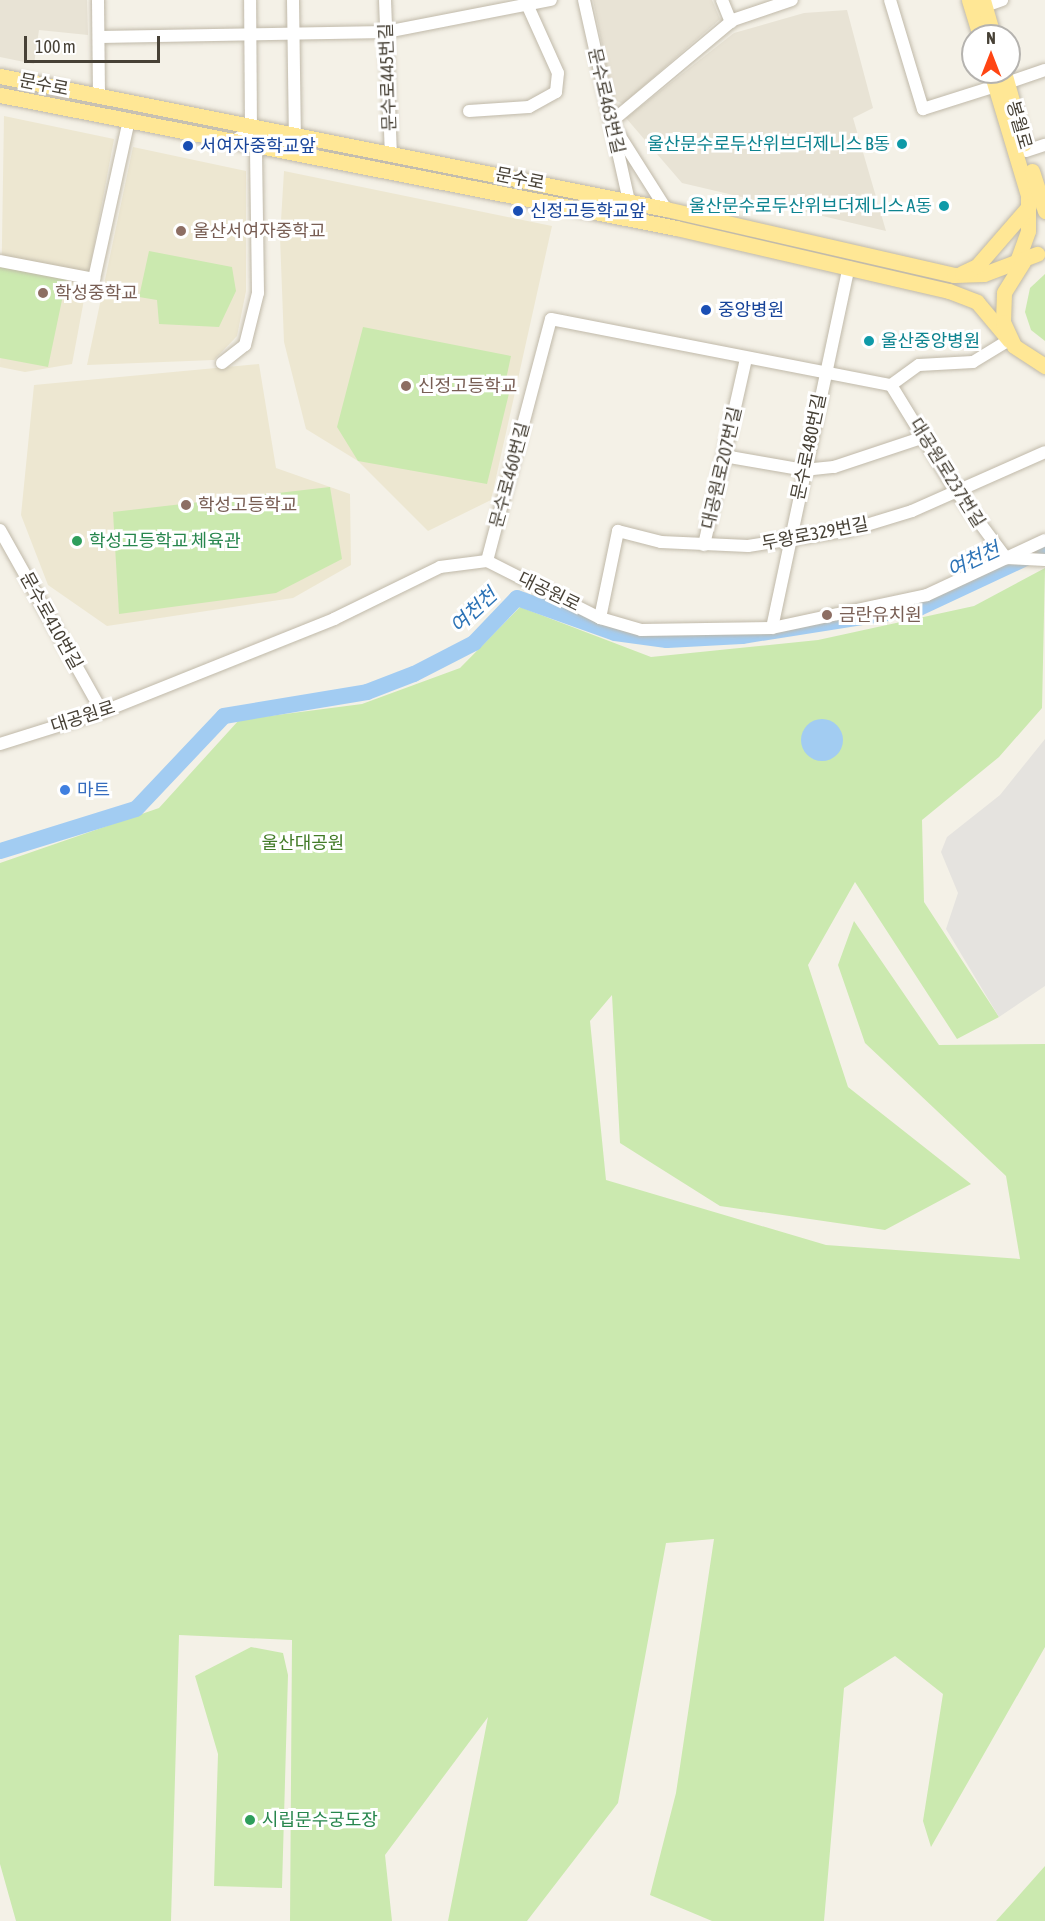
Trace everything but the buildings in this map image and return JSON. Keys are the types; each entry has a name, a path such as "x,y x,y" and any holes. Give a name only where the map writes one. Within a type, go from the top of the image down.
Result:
{"main road":[{"path":"969,0 976,24"},
{"path":"984,3 990,24"},
{"name":"문수로","path":"0,76 666,208 954,274 984,274 1015,267 1041,253"},
{"path":"1001,84 1026,168"},
{"name":"봉월로","path":"1001,84 1026,151 1026,168 1040,206 1002,303 1010,339"},
{"name":"문수로","path":"0,94 649,223 961,294 976,302 1010,339 1044,366"},
{"path":"327,159 307,146 332,142"},
{"path":"549,203 573,199 568,190 552,186"},
{"path":"591,211 616,210 629,201 649,223"},
{"path":"954,274 977,266 1040,206"}],"street":[{"path":"98,0 99,96"},
{"path":"233,141 247,137 252,126 250,0"},
{"path":"293,0 295,135"},
{"name":"문수로445번길","path":"385,0 391,154"},
{"path":"100,37 386,32 526,2 551,0"},
{"name":"문수로463번길","path":"584,0 629,201"},
{"path":"722,0 731,22"},
{"path":"666,208 611,122 731,22 792,0"},
{"path":"890,0 923,109 984,84"},
{"path":"984,3 1002,0"},
{"path":"470,111 529,107 556,92 558,74 526,2"},
{"path":"1021,74 1045,70"},
{"path":"0,71 31,82"},
{"path":"0,261 94,279 129,120"},
{"path":"222,363 245,345 258,292 256,145"},
{"path":"1026,151 1045,145"},
{"name":"문수로480번길","path":"772,628 849,267"},
{"name":"문수로460번길","path":"487,561 551,318 746,358"},
{"path":"746,358 891,385 919,365 973,362 1010,339"},
{"name":"대공원로207번길","path":"600,618 618,531 704,545 746,358"},
{"name":"대공원로237번길","path":"891,385 956,491 1006,558"},
{"path":"724,456 804,470 834,467 924,437"},
{"name":"두왕로329번길","path":"704,545 789,540 850,530 956,491 1045,452"},
{"name":"문수로410번길","path":"0,531 102,712"},
{"path":"1006,558 1045,531"},
{"name":"대공원로","path":"0,744 102,712 334,619 440,567 487,561 600,618 641,630 772,628 927,595 1045,540"},
{"path":"1006,558 1039,561 1045,555"}],"shaded area":[{"path":"0,0 87,0 88,35 39,30 34,64 0,57"},
{"path":"593,0 712,0 720,19 623,104 613,99"},
{"path":"847,10 873,108 853,118 886,231 682,183 626,118 734,33 804,13"},
{"name":"학성중학교","path":"4,116 114,139 72,364 25,372 0,367"},
{"name":"울산서여자중학교","path":"133,147 246,171 246,291 237,336 214,360 87,365"},
{"name":"신정고등학교","path":"284,171 552,226 491,500 428,531 358,461 306,429 284,342 280,237"},
{"name":"학성고등학교","path":"259,364 276,468 350,494 351,565 293,598 107,626 48,585 21,515 34,385"},
{"path":"1045,739 1045,986 999,1017 946,929 958,893 941,852 947,837 1000,795"}],"green space":[{"path":"149,251 232,267 236,291 219,327 159,324 157,300 139,297"},
{"path":"0,264 67,276 48,367 0,358"},
{"path":"1045,274 1045,341 1031,330 1025,312 1030,288"},
{"path":"363,327 511,356 505,384 511,385 487,484 358,461 337,427"},
{"path":"330,487 342,559 276,593 119,614 113,512"},
{"name":"울산대공원","path":"1045,568 1042,708 999,757 922,820 924,902 999,1017 957,1039 855,882 808,965 848,1087 971,1184 885,1230 720,1206 620,1143 612,995 590,1021 606,1180 826,1245 1020,1259 1006,1176 865,1043 838,965 854,921 939,1045 1045,1044 1045,1647 931,1847 923,1821 943,1694 895,1656 844,1688 824,1921 712,1921 650,1895 676,1793 714,1539 666,1543 618,1803 527,1921 448,1921 488,1717 385,1855 392,1921 290,1921 292,1640 179,1635 171,1921 16,1921 0,1864 0,863 159,808 239,720 362,704 460,668 520,607 651,657 818,640 974,606"},
{"name":"시립문수궁도장","path":"251,1647 283,1653 288,1675 282,1888 214,1886 218,1754 195,1676"},
{"path":"1045,1866 1045,1921 996,1921 1014,1901"}],"water":[{"path":"822,719 837,725 843,740 837,755 822,761 807,755 801,740 807,725"}],"waterway":[{"name":"여천천","path":"0,851 136,809 224,716 367,692 414,674 474,643 517,598 615,633 667,640 742,636 919,608 1045,549"}],"place":[{"name":"울산문수로두산위브더제니스 B동","path":"902,144"},
{"name":"서여자중학교앞","path":"188,146"},
{"name":"울산문수로두산위브더제니스 A동","path":"944,206"},
{"name":"신정고등학교앞","path":"518,211"},
{"name":"울산서여자중학교","path":"181,231"},
{"name":"학성중학교","path":"43,293"},
{"name":"중앙병원","path":"706,310"},
{"name":"울산중앙병원","path":"869,341"},
{"name":"신정고등학교","path":"406,386"},
{"name":"학성고등학교","path":"186,505"},
{"name":"학성고등학교 체육관","path":"77,541"},
{"name":"금란유치원","path":"827,615"},
{"name":"마트","path":"65,790"},
{"name":"시립문수궁도장","path":"250,1820"}]}
